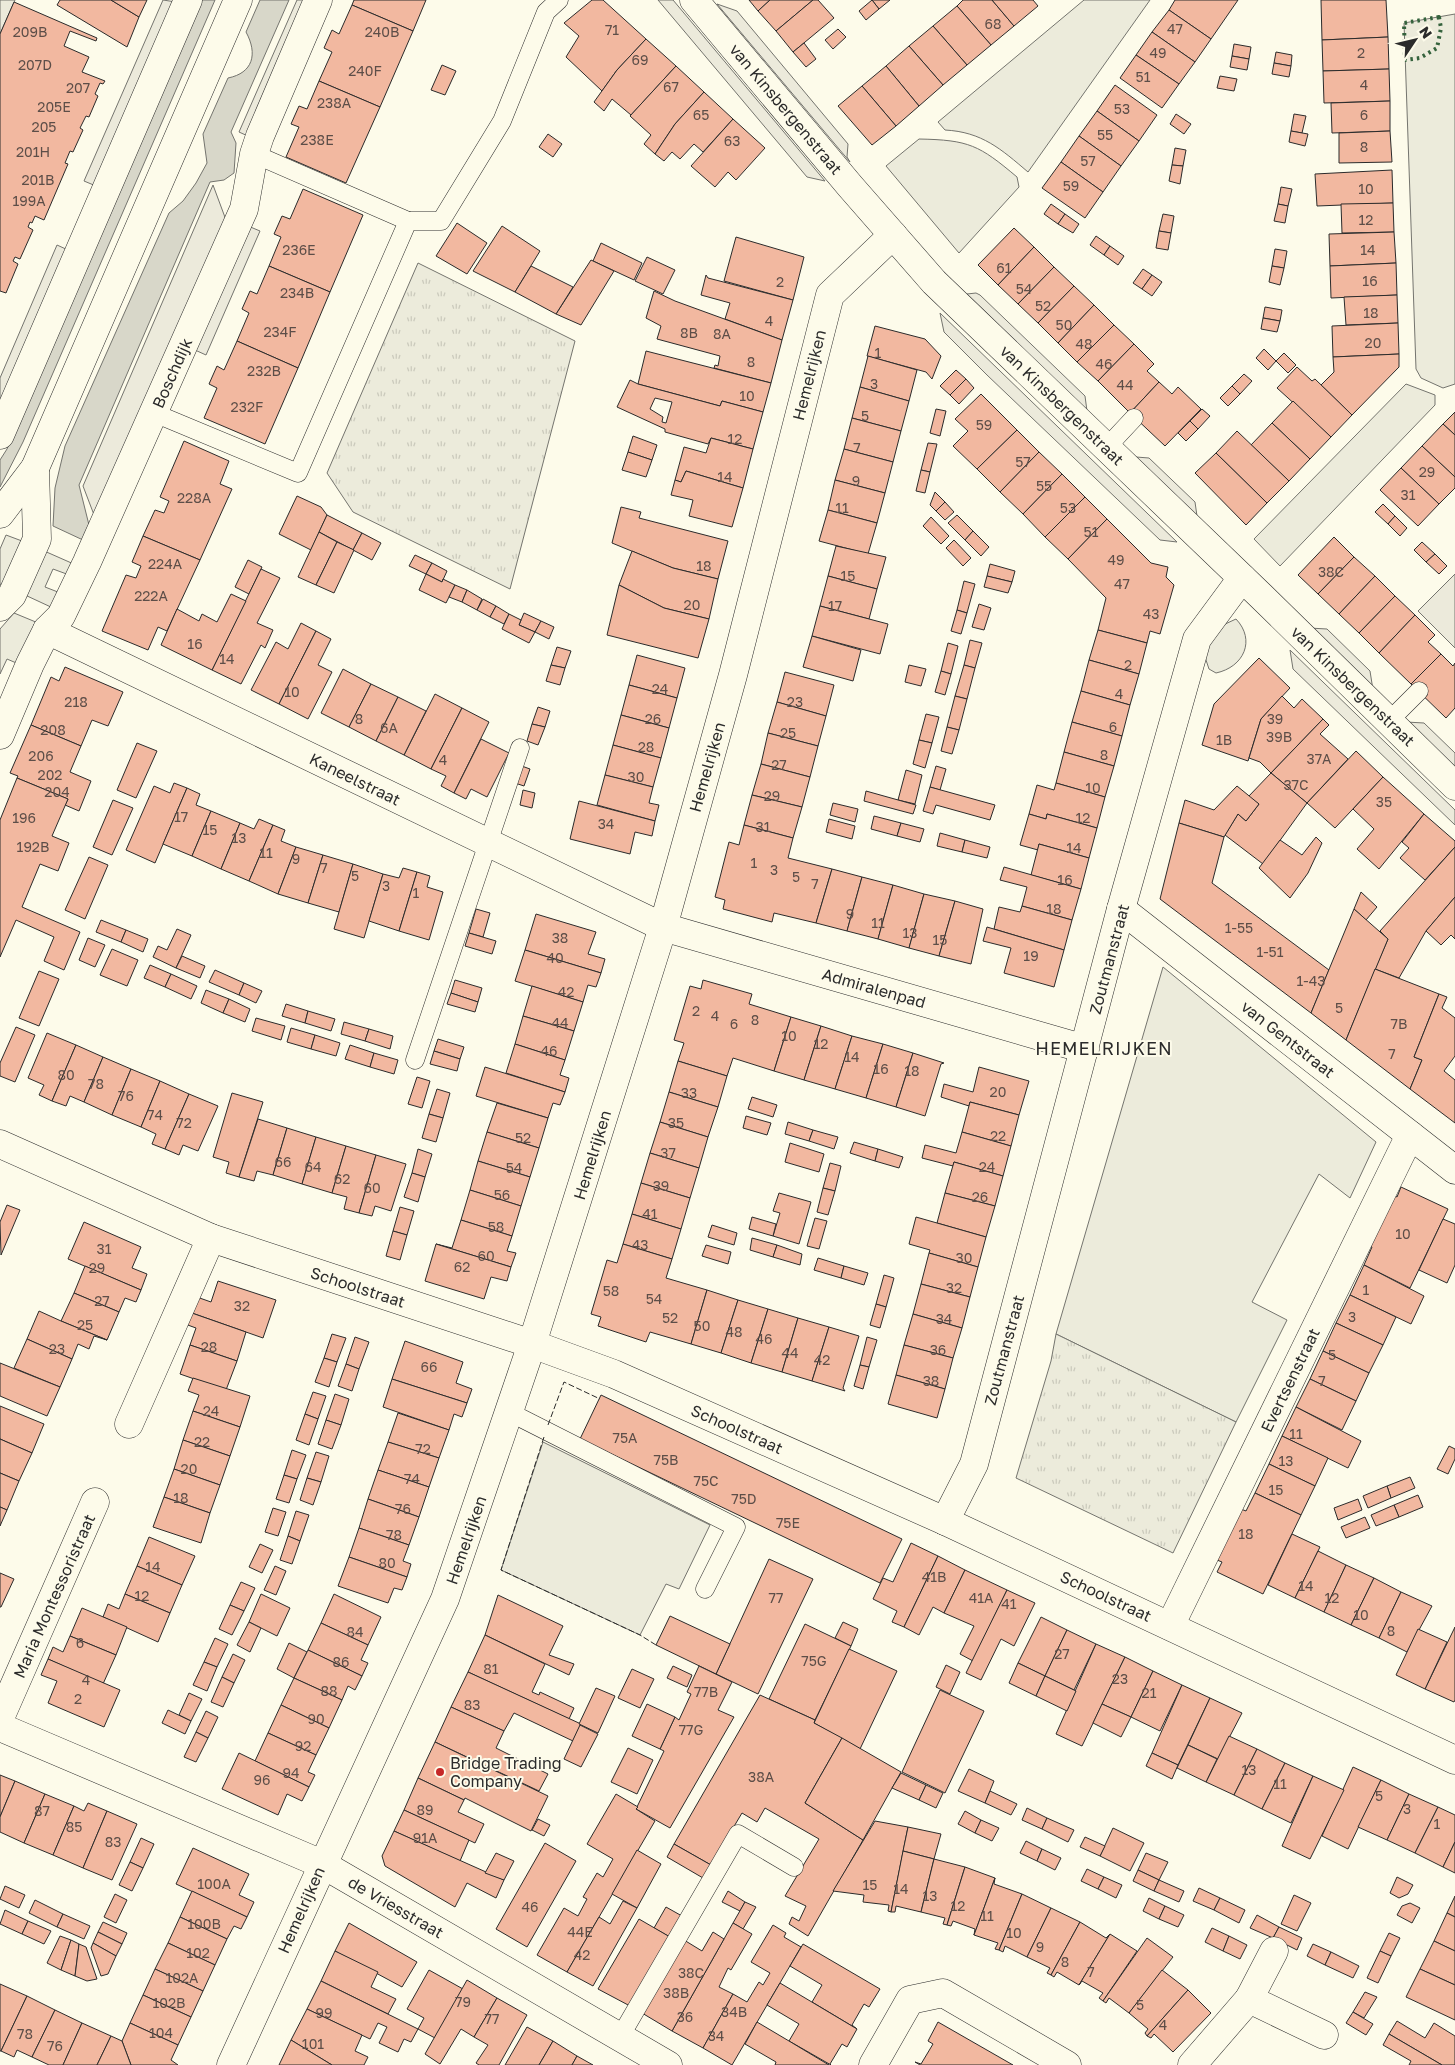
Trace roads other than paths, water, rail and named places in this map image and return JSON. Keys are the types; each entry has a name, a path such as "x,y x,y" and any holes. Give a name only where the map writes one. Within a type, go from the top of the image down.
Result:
{"street":[{"path":"0,435 188,0"},
{"path":"0,514 35,468 238,0"},
{"name":"Boschdijk","path":"0,735 30,664 47,630 62,616 244,209 254,154 318,0"},
{"name":"van Kinsbergenstraat","path":"694,0 934,282 1455,786"},
{"name":"Hemelrijken","path":"231,2065 445,1599 532,1344 663,927 733,675 830,295 893,235"},
{"path":"0,607 12,595 36,539 35,468"},
{"name":"Zoutmanstraat","path":"945,1522 974,1464 1121,909 1197,639 1242,578"},
{"name":"Kaneelstraat","path":"47,630 663,927"},
{"name":"van Gentstraat","path":"1121,909 1455,1170"},
{"name":"Admiralenpad","path":"663,927 1085,1049"},
{"name":"Evertsenstraat","path":"1170,1626 1410,1135"},
{"name":"Schoolstraat","path":"0,1144 211,1238 532,1344 614,1374 945,1522 1455,1760"},
{"path":"129,1424 211,1238"},
{"name":"Maria Montessoristraat","path":"0,1718 95,1502"},
{"name":"de Vriesstraat","path":"0,1728 322,1864 668,2065"},
{"path":"1192,2065 1249,1999 1274,1951"},
{"path":"873,2065 910,2000 942,1993 1067,2065"},
{"path":"1249,1999 1324,2035"}],"lane":[{"path":"254,154 408,221 442,221 502,121 546,12 559,0"},
{"path":"154,413 298,473 408,221"},
{"path":"1106,448 1134,418"},
{"path":"1389,721 1419,691"},
{"path":"415,1060 520,748"},
{"path":"509,1412 736,1527 705,1589"},
{"path":"620,2037 738,1834 794,1866"}],"place":[{"name":"Bridge Trading Company","path":"440,1772"}],"district":[{"name":"HEMELRIJKEN","path":"1104,1049"}]}
